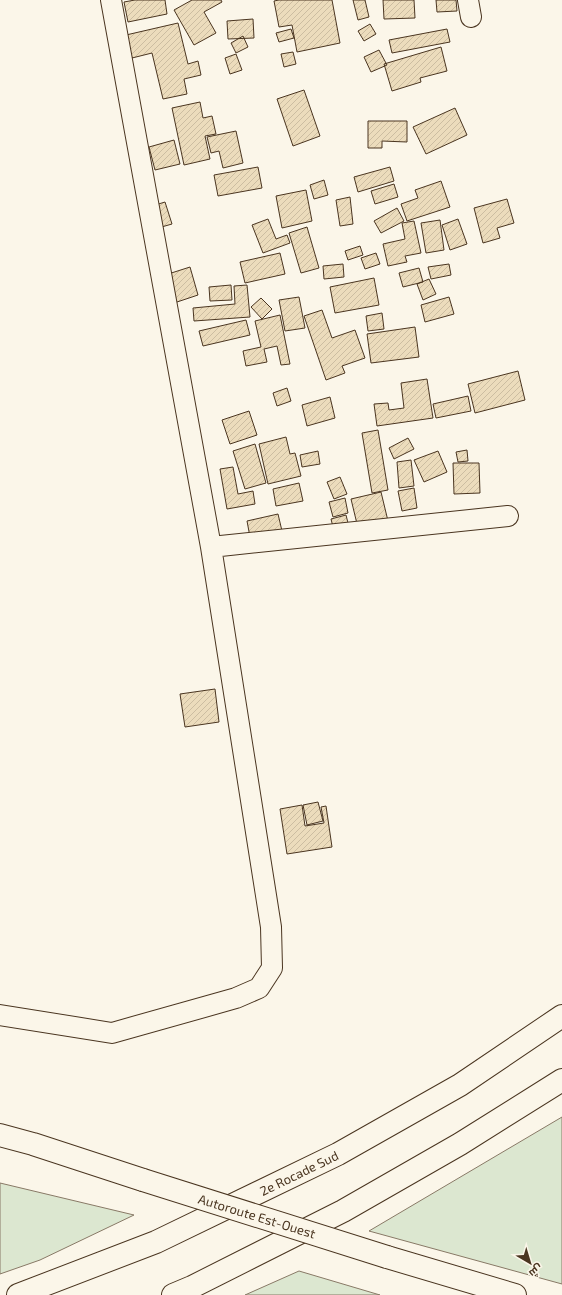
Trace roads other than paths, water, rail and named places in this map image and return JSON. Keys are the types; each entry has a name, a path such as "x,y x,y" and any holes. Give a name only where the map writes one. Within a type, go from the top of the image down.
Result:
{"highway":[{"name":"2e Rocade Sud","path":"18,1295 156,1242 338,1154 460,1085 562,1016"},
{"path":"173,1295 192,1288 344,1211 460,1144 562,1080"},
{"name":"Autoroute Est-Ouest","path":"0,1135 33,1144 387,1257 515,1295"}],"street":[{"path":"0,1015 112,1033 236,998 259,988 272,968 271,927 211,547 111,0"},
{"path":"211,547 508,516"}]}
